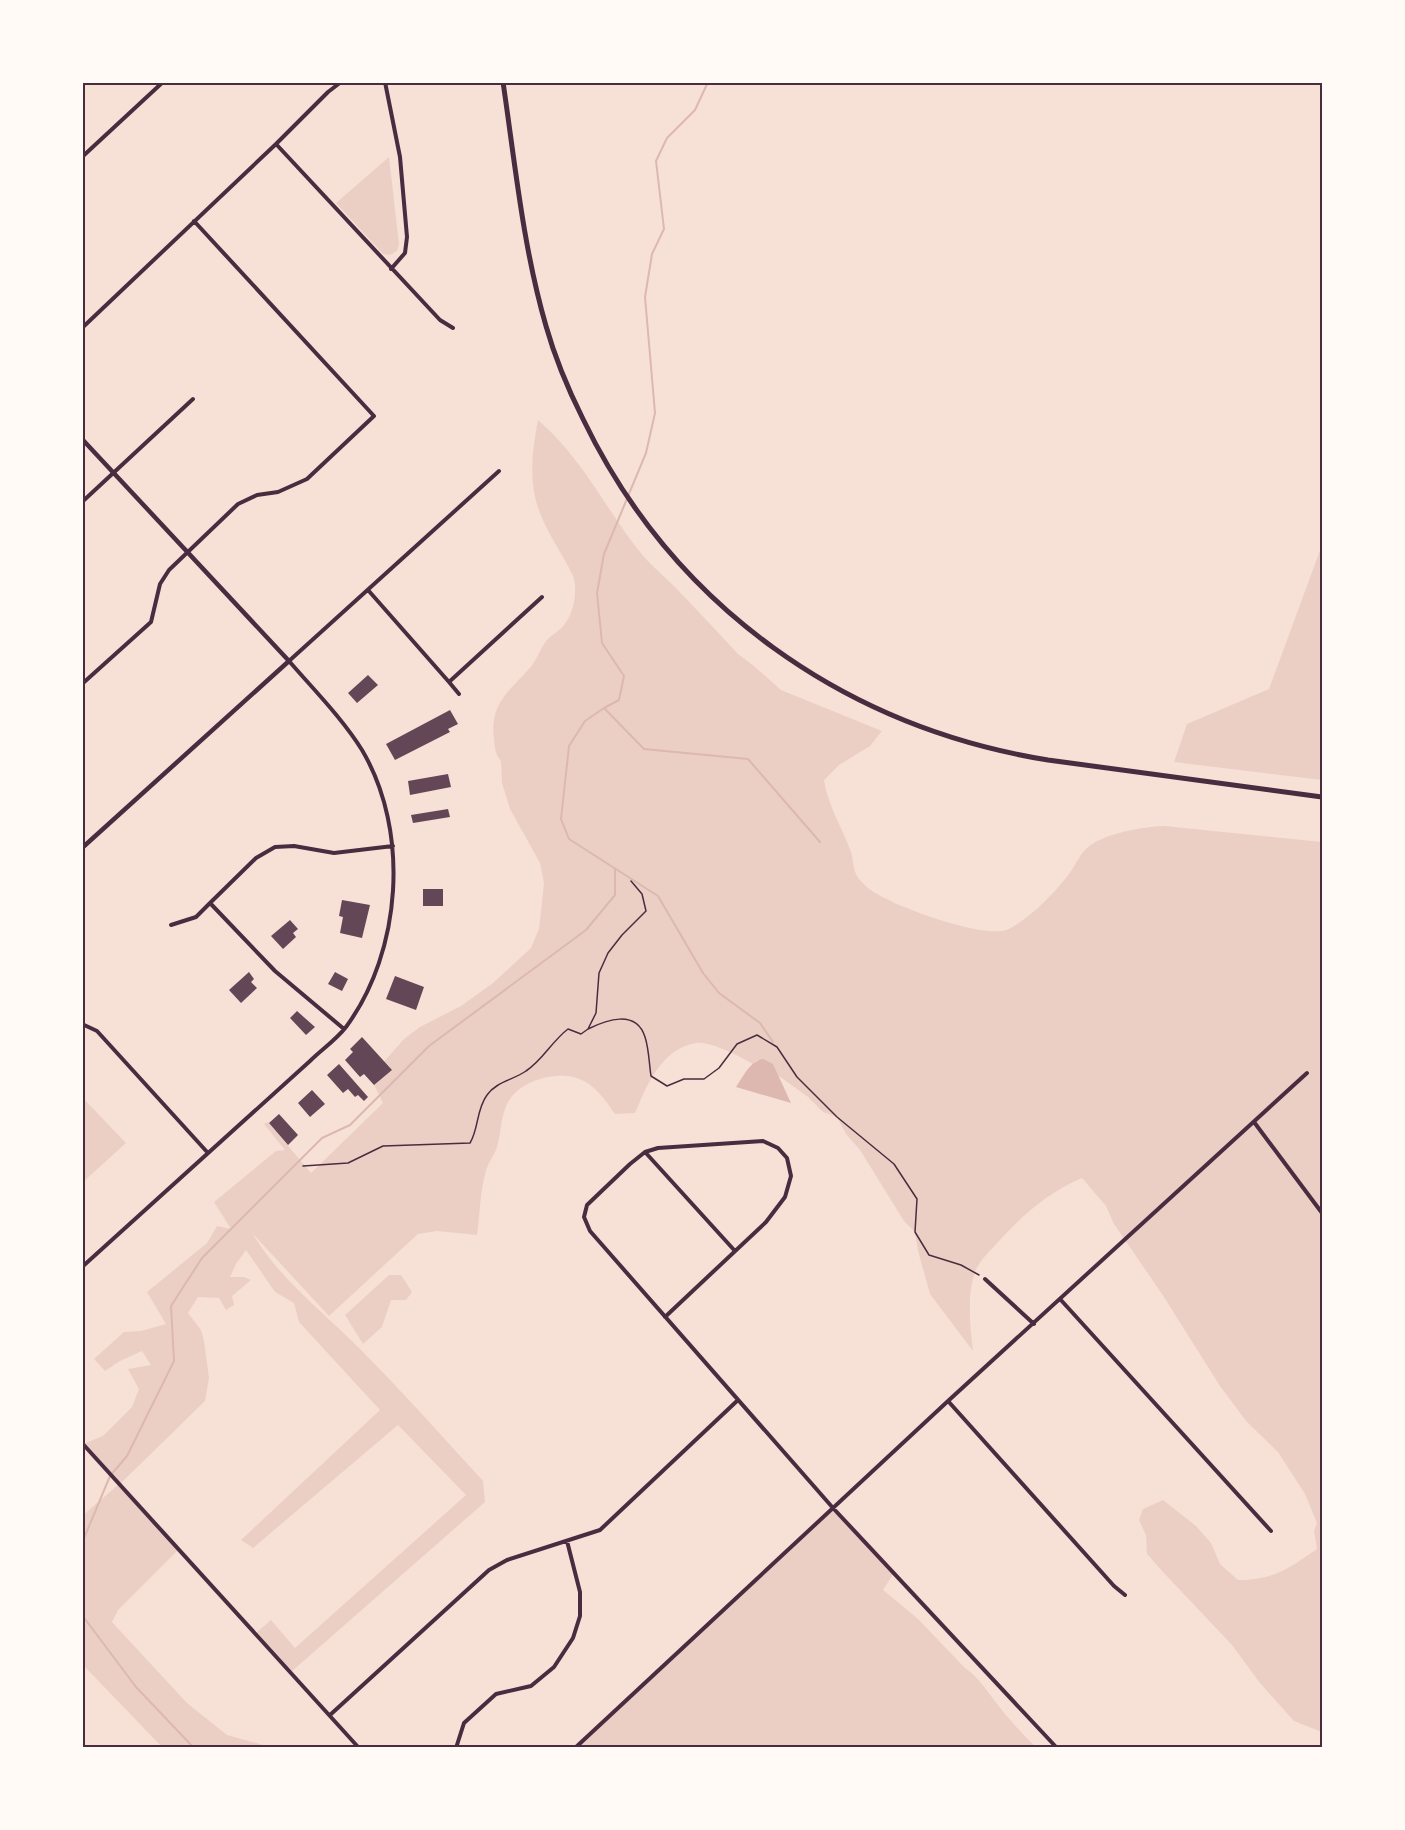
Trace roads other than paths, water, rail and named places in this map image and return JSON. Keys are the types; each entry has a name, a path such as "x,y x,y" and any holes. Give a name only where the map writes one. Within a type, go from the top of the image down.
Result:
{"main road":[{"path":"502,82 530,253 546,328 576,405 595,445 642,520 679,564 712,598 754,635 816,677 856,699 909,723 970,744 1007,753 1323,797"}],"street":[{"path":"82,157 163,82"},
{"path":"82,328 341,82"},
{"path":"385,82 400,157 407,237 405,253 392,269"},
{"path":"276,144 440,320 453,328"},
{"path":"82,684 151,622 160,584 169,570 238,504 257,495 278,492 307,479 374,416 194,221"},
{"path":"82,501 193,399"},
{"path":"82,439 189,551 290,662 340,720 362,751 375,777 387,812 393,846 394,888 385,939 375,972 357,1010 344,1029 82,1267"},
{"path":"82,848 499,471"},
{"path":"368,590 459,694"},
{"path":"449,682 542,597"},
{"path":"171,925 195,917 256,858 275,848 294,846 334,853 393,846"},
{"path":"210,903 275,971 344,1029"},
{"path":"82,1024 98,1031 208,1153"},
{"path":"575,1748 948,1401 1307,1073"},
{"path":"1254,1122 1323,1213"},
{"path":"665,1317 766,1222 785,1197 790,1176 787,1158 778,1148 763,1141 754,1141 658,1148 645,1152 594,1197 587,1205 584,1217 590,1231 665,1317 833,1508 1058,1748"},
{"path":"645,1152 735,1251"},
{"path":"985,1279 1034,1324"},
{"path":"1060,1299 1271,1531"},
{"path":"330,1715 489,1570 507,1560 600,1530 738,1400"},
{"path":"948,1401 1114,1586 1125,1595"},
{"path":"82,1443 359,1748"},
{"path":"456,1748 464,1723 496,1694 531,1686 554,1667 573,1638 580,1616 580,1592 567,1541"}],"waterway":[{"path":"708,82 695,110 667,138 656,161 664,229 652,254 645,297 655,413 646,453 604,554 597,593 602,643 624,676 619,700 585,721 569,746 561,819 569,839 658,896 703,973 719,993 760,1023 773,1042"},
{"path":"604,708 644,749 748,759 820,842"},
{"path":"82,1543 110,1476 127,1456 174,1361 171,1306 202,1258 322,1138 350,1125 429,1046 586,930 615,895 615,869"},
{"path":"82,1615 136,1687 194,1748"}]}
